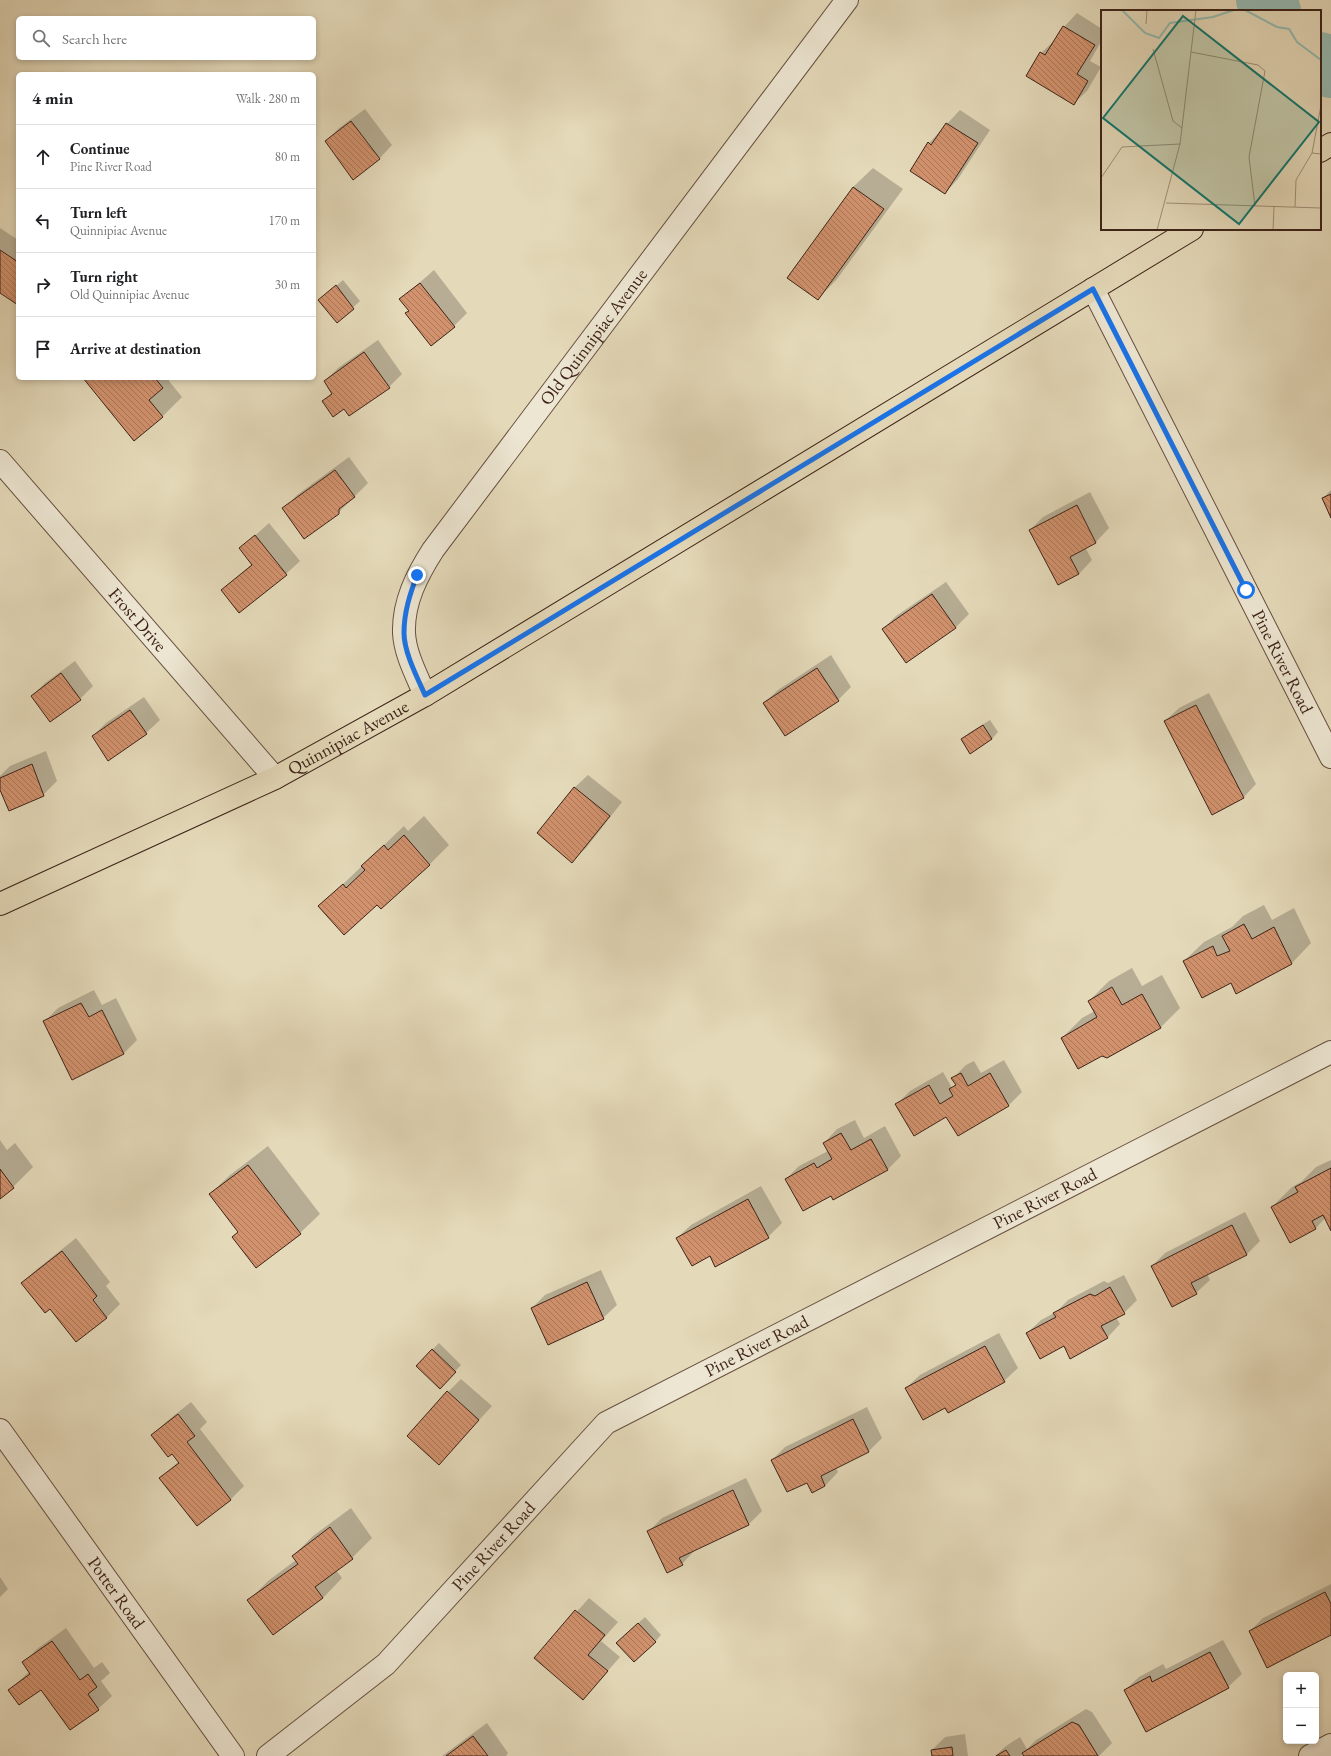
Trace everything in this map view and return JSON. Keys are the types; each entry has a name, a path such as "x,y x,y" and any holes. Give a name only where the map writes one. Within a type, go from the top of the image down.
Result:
{"main road":[{"path":"1321,149 1331,144"},
{"name":"Quinnipiac Avenue","path":"0,904 275,778 425,695 1190,230"}],"street":[{"name":"Old Quinnipiac Avenue","path":"425,695 411,664 404,634 407,602 417,575 437,543 847,0"},
{"name":"Pine River Road","path":"1093,289 1331,756"},
{"name":"Frost Drive","path":"0,461 275,778"},
{"name":"Pine River Road","path":"268,1756 386,1664 606,1424 1331,1052"},
{"name":"Potter Road","path":"0,1430 233,1756"},
{"path":"1310,1756 1331,1745"}],"building":[{"path":"1063,26 1095,45 1077,74 1088,81 1074,105 1026,76 1040,52 1045,55"},
{"path":"351,121 380,159 353,180 325,141"},
{"path":"946,123 978,143 945,194 910,171 928,142 931,145"},
{"path":"853,187 884,209 818,300 787,278"},
{"path":"0,250 16,261 16,304 0,293"},
{"path":"420,283 455,327 431,346 405,313 409,311 399,299"},
{"path":"336,285 354,309 337,323 318,300"},
{"path":"364,352 390,388 349,416 344,409 333,417 322,401 332,394 324,381"},
{"path":"85,380 157,380 163,388 149,400 163,417 134,441"},
{"path":"335,470 355,497 339,509 339,514 304,539 282,508"},
{"path":"1331,494 1331,518 1322,498"},
{"path":"1077,505 1096,543 1070,557 1079,574 1058,585 1029,530"},
{"path":"255,535 287,575 239,613 221,590 252,565 239,548"},
{"path":"932,594 956,628 906,663 882,629"},
{"path":"817,668 839,701 785,736 763,703"},
{"path":"61,673 81,700 50,722 31,696"},
{"path":"1196,705 1244,798 1212,815 1164,721"},
{"path":"130,710 147,734 108,761 92,736"},
{"path":"983,725 992,739 970,754 961,739"},
{"path":"32,764 44,796 9,811 0,790 0,778"},
{"path":"574,787 610,816 572,863 537,833"},
{"path":"404,835 430,865 381,909 377,905 344,935 318,906 343,884 346,888 365,870 361,866 384,845 388,850"},
{"path":"1244,924 1252,939 1274,927 1292,964 1236,994 1231,983 1202,998 1183,961 1213,946 1217,956 1230,951 1222,936"},
{"path":"1112,987 1122,1005 1142,994 1161,1028 1107,1058 1102,1056 1078,1069 1061,1038 1097,1017 1088,1001"},
{"path":"81,1003 89,1017 102,1010 124,1054 72,1080 43,1021"},
{"path":"961,1073 968,1086 990,1073 1009,1106 958,1136 946,1117 914,1136 895,1104 929,1085 940,1104 953,1096 949,1089 956,1085 951,1078"},
{"path":"841,1133 851,1150 871,1139 888,1170 833,1200 831,1196 803,1211 785,1179 814,1163 817,1168 832,1159 823,1143"},
{"path":"248,1165 301,1234 256,1268 232,1237 238,1232 209,1194"},
{"path":"1331,1168 1331,1231 1323,1215 1312,1221 1316,1229 1290,1243 1271,1207 1298,1192 1295,1187"},
{"path":"0,1169 14,1188 0,1199"},
{"path":"748,1199 769,1238 715,1267 710,1256 692,1266 676,1238"},
{"path":"1232,1225 1247,1255 1191,1283 1197,1294 1172,1307 1151,1266"},
{"path":"62,1251 97,1296 93,1300 107,1318 76,1342 50,1309 45,1313 21,1283"},
{"path":"587,1282 604,1319 548,1345 531,1308"},
{"path":"1110,1287 1125,1314 1101,1326 1108,1338 1070,1359 1064,1346 1040,1359 1026,1333 1056,1317 1053,1313 1090,1294 1095,1296"},
{"path":"985,1346 1005,1382 948,1413 945,1408 923,1420 905,1388"},
{"path":"432,1349 456,1372 440,1389 416,1366"},
{"path":"447,1391 479,1420 439,1465 407,1436"},
{"path":"178,1414 195,1436 187,1442 231,1500 197,1526 159,1478 179,1463 172,1454 168,1457 151,1435"},
{"path":"853,1419 869,1452 821,1476 825,1486 812,1493 807,1483 787,1492 771,1460"},
{"path":"733,1490 749,1525 679,1558 683,1565 667,1573 647,1531"},
{"path":"330,1527 353,1559 315,1587 323,1598 273,1635 247,1600 298,1564 292,1556"},
{"path":"1325,1592 1331,1604 1331,1635 1267,1668 1249,1631"},
{"path":"575,1610 605,1635 588,1655 608,1671 583,1700 534,1658"},
{"path":"638,1623 656,1642 634,1662 616,1643"},
{"path":"52,1641 80,1680 88,1674 97,1687 88,1694 99,1710 70,1730 41,1690 19,1705 8,1690 30,1674 22,1662"},
{"path":"1210,1652 1229,1688 1146,1732 1124,1690 1150,1676 1152,1682"},
{"path":"1072,1722 1079,1725 1098,1756 1024,1756 1022,1753"},
{"path":"473,1736 488,1756 446,1756"},
{"path":"952,1747 953,1756 932,1756 931,1750"},
{"path":"1006,1750 1010,1756 996,1756"}],"waterway":[{"path":"1263,0 1273,10"},
{"path":"1321,60 1331,71"}],"route":[{"path":"417,575 407,602 404,634 411,664 425,695 1093,289 1246,590"}]}
